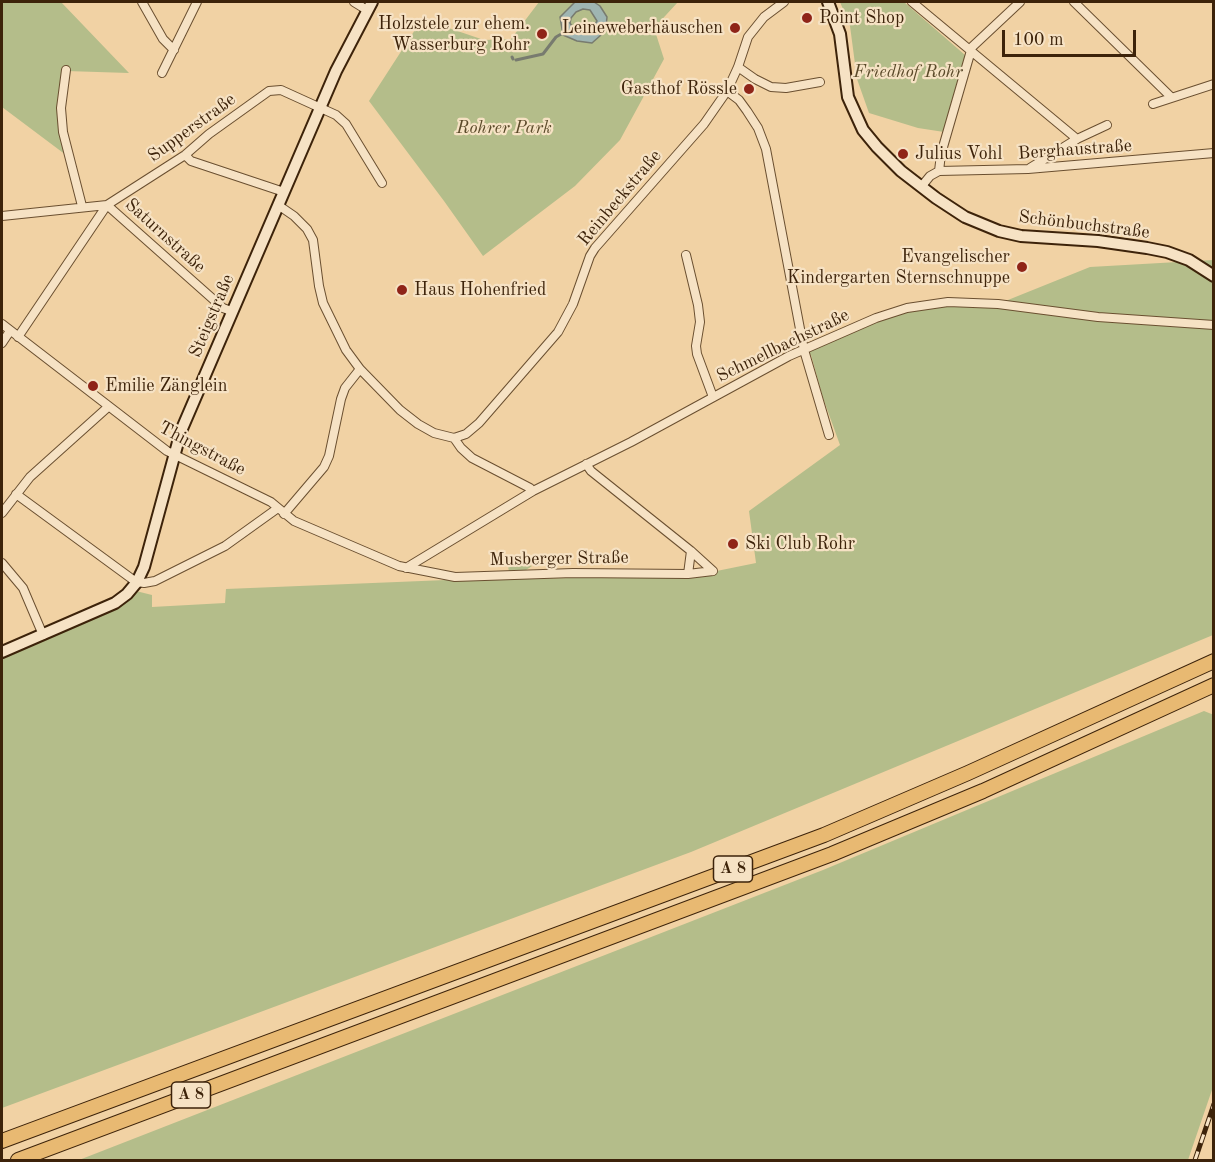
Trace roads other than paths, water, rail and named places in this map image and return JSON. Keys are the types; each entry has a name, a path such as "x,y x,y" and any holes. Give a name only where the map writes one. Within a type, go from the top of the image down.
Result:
{"highway":[{"name":"A 8","path":"2,1141 824,835 968,773 1214,661"},
{"name":"A 8","path":"18,1161 832,854 983,790 1214,685"}],"street":[{"path":"142,2 163,39 174,50"},
{"path":"162,73 197,2"},
{"path":"354,2 369,6"},
{"name":"Reinbeckstraße","path":"454,438 466,434 479,423 558,332 573,304 595,248 705,124 727,91 738,67 743,48 754,27 784,2"},
{"name":"Schönbuchstraße","path":"828,2 840,34 848,97 859,122 877,147 921,187 965,217 999,231 1021,236 1098,241 1148,248 1167,252 1189,261 1214,276"},
{"path":"912,2 1077,140"},
{"path":"921,187 930,176 939,171 941,154 972,47 1020,2"},
{"path":"1074,2 1171,97"},
{"name":"Steigstraße","path":"137,582 144,567 181,431 320,107 350,41 369,6"},
{"path":"738,67 771,87 786,88 820,82"},
{"path":"66,70 61,108 63,132 82,207"},
{"path":"1154,104 1214,84"},
{"name":"Supperstraße","path":"2,216 107,205 185,155 209,134 269,91 281,90 336,115 346,124 381,183"},
{"path":"727,91 739,100 747,111 758,128 766,149 804,350 830,435"},
{"path":"1028,169 1107,124"},
{"name":"Berghaustraße","path":"939,171 1028,169 1214,153"},
{"path":"185,155 191,161 284,192"},
{"path":"18,337 107,205"},
{"name":"Saturnstraße","path":"107,205 223,308 231,312"},
{"path":"278,205 307,229 313,240 323,303 346,350 360,369 400,410 418,424 434,433 454,438 472,458 532,491"},
{"path":"686,255 700,322 697,354 713,397"},
{"name":"Schmellbachstraße","path":"406,568 532,491 789,356 876,318 907,308 948,302 1013,306 1098,317 1214,325"},
{"name":"Thingstraße","path":"2,324 167,451 271,502 294,521 406,568"},
{"path":"2,343 10,331"},
{"path":"16,494 137,582 155,581 225,546 281,511 324,468 345,388 360,369"},
{"path":"2,513 30,477 108,407"},
{"path":"586,464 591,471 691,550 688,574"},
{"name":"Musberger Straße","path":"406,568 455,577 573,573 688,574 712,571 691,550"},
{"path":"2,562 23,588 43,635"},
{"path":"2,652 115,603 137,582"}],"water":[{"path":"575,2 594,2 600,6 607,17 606,27 592,43 577,41 563,35 560,17","holes":["583,9 590,10 597,21 590,31 584,33 573,28 570,23 576,12"]}],"waterway":[{"path":"516,60 543,54 556,37 563,33"}],"railway":[{"path":"1195,1160 1214,1104"}],"place":[{"name":"Point Shop","path":"807,18"},
{"name":"Leineweberhäuschen","path":"735,28"},
{"name":"Holzstele zur ehem. Wasserburg Rohr","path":"542,34"},
{"name":"Gasthof Rössle","path":"749,89"},
{"name":"Julius Vohl","path":"903,154"},
{"name":"Evangelischer Kindergarten Sternschnuppe","path":"1022,267"},
{"name":"Haus Hohenfried","path":"402,290"},
{"name":"Emilie Zänglein","path":"93,386"},
{"name":"Ski Club Rohr","path":"733,544"}],"park label":[{"name":"Friedhof Rohr","path":"908,72"},
{"name":"Rohrer Park","path":"504,128"}]}
